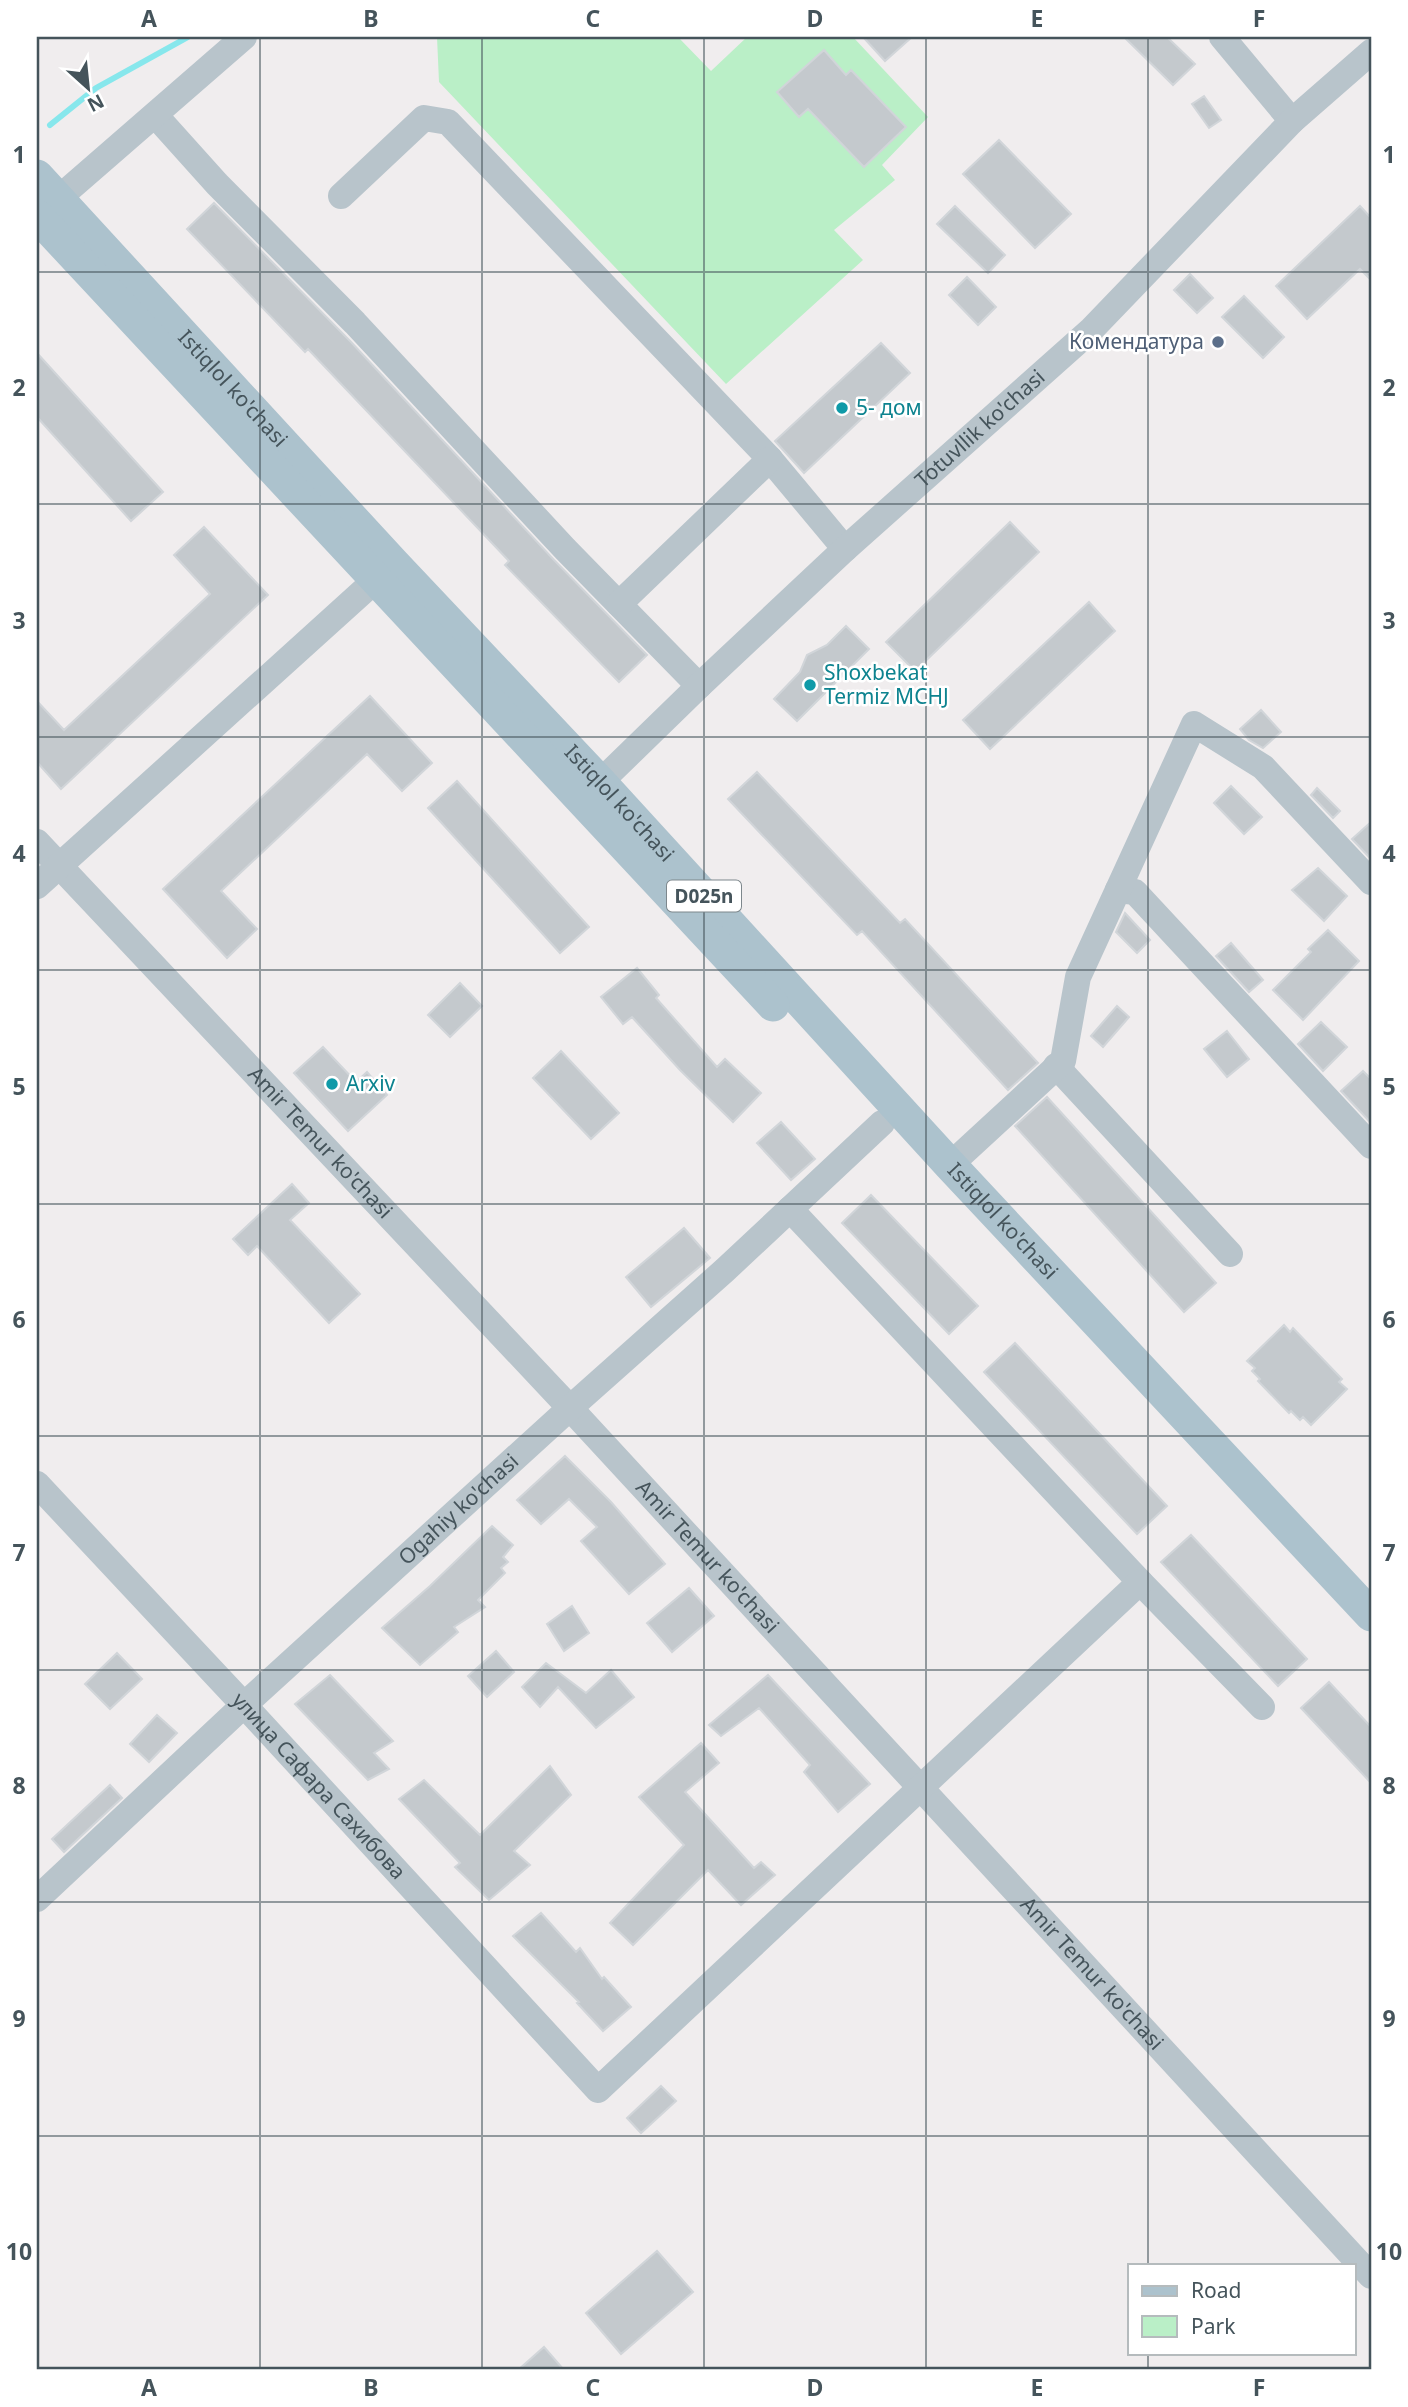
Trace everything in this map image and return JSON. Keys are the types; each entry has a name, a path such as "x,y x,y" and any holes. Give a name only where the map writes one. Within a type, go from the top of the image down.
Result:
{"main road":[{"name":"Istiqlol ko'chasi","path":"42,202 385,572 950,1165 1371,1615"},
{"name":"Istiqlol ko'chasi","path":"591,791 882,1123 1371,1642"}],"street":[{"path":"42,202 156,115 244,37"},
{"path":"1222,37 1292,121"},
{"name":"Totuvllik ko'chasi","path":"591,791 845,550 1091,330 1292,121 1371,52"},
{"path":"156,115 218,184 355,323 460,437 699,686"},
{"path":"341,196 424,118 448,122 770,459 845,550"},
{"path":"619,604 770,459"},
{"path":"37,886 385,572"},
{"path":"950,1165 1063,1060 1078,977 1194,724 1263,767 1371,882"},
{"name":"Amir Temur ko'chasi","path":"37,842 570,1408 1371,2276"},
{"path":"1118,890 1135,892 1371,1146"},
{"path":"1056,1066 1230,1254"},
{"name":"Ogahiy ko'chasi","path":"37,1899 244,1705 882,1123"},
{"path":"790,1209 1140,1582 1262,1707"},
{"name":"улица Сафара Сахибова","path":"37,1484 598,2090 921,1788"},
{"path":"921,1788 1140,1582"}],"green space":[{"path":"437,37 678,37 711,71 747,37 853,37 928,117 882,165 895,180 834,230 863,260 726,384 439,82"}],"building":[{"path":"863,37 912,37 885,61"},
{"path":"1124,37 1167,37 1195,64 1173,85"},
{"path":"824,50 846,75 851,70 906,127 864,167 808,109 799,117 777,92"},
{"path":"1204,96 1221,120 1209,128 1192,104"},
{"path":"999,140 1071,214 1035,248 963,174"},
{"path":"214,203 351,342 554,560 647,655 619,682 505,565 509,561 308,349 305,352 187,229"},
{"path":"955,206 1005,255 988,273 937,224"},
{"path":"1360,206 1371,218 1371,280 1360,269 1307,319 1276,286"},
{"path":"1190,274 1213,298 1197,313 1174,290"},
{"path":"967,277 996,307 978,325 949,295"},
{"path":"1244,296 1284,337 1263,358 1222,317"},
{"name":"5- дом","path":"881,343 910,373 804,473 775,441"},
{"path":"37,353 163,492 131,521 37,417"},
{"path":"1010,522 1039,552 915,671 886,642"},
{"path":"204,527 268,595 61,789 37,762 37,701 64,730 210,594 174,555"},
{"path":"1089,602 1115,631 990,749 963,720"},
{"name":"Shoxbekat Termiz MCHJ","path":"846,626 869,649 797,721 774,699 800,672 807,655 827,645"},
{"path":"370,696 432,763 402,791 367,754 221,891 257,929 227,958 163,889"},
{"path":"1261,710 1281,732 1263,748 1249,740 1240,729"},
{"path":"757,772 900,923 905,919 1038,1063 1008,1090 862,931 857,935 728,799"},
{"path":"457,781 589,927 560,953 428,808"},
{"path":"1231,786 1262,817 1244,834 1214,803"},
{"path":"1317,788 1340,811 1333,818 1311,795"},
{"path":"1371,822 1371,859 1352,839"},
{"path":"1318,868 1347,896 1324,921 1292,890"},
{"path":"1125,913 1150,940 1137,953 1116,932"},
{"path":"1328,930 1359,961 1303,1020 1273,990 1311,952 1308,949"},
{"path":"1231,943 1263,980 1249,992 1216,956"},
{"path":"637,968 659,995 656,998 717,1067 725,1059 761,1093 733,1122 680,1070 632,1017 623,1024 601,997"},
{"path":"460,983 482,1006 450,1037 428,1015"},
{"path":"1117,1006 1129,1017 1103,1047 1091,1036"},
{"path":"1321,1022 1347,1047 1323,1071 1298,1044"},
{"path":"1227,1031 1249,1059 1227,1077 1204,1049"},
{"path":"323,1047 356,1082 367,1072 387,1095 348,1131 294,1073"},
{"path":"561,1051 619,1113 591,1139 533,1078"},
{"path":"1363,1071 1371,1079 1371,1123 1341,1091"},
{"path":"1047,1097 1216,1283 1184,1312 1015,1126"},
{"path":"781,1122 815,1159 791,1180 757,1143"},
{"path":"292,1184 309,1203 290,1220 360,1294 329,1323 257,1246 248,1255 233,1239"},
{"path":"871,1195 978,1306 949,1334 842,1223"},
{"path":"684,1228 710,1258 651,1307 626,1277"},
{"path":"1284,1325 1290,1332 1293,1328 1342,1379 1339,1382 1347,1389 1311,1425 1303,1417 1300,1420 1291,1411 1289,1413 1258,1381 1260,1379 1252,1371 1255,1368 1247,1361"},
{"path":"1015,1343 1167,1506 1137,1534 984,1372"},
{"path":"565,1456 611,1502 665,1564 629,1594 581,1541 597,1527 569,1499 541,1524 517,1500"},
{"path":"492,1526 513,1545 503,1557 508,1562 501,1568 505,1573 478,1600 485,1607 454,1627 458,1632 420,1665 382,1628"},
{"path":"1191,1535 1307,1659 1278,1686 1161,1562"},
{"path":"689,1588 714,1616 672,1652 647,1623"},
{"path":"572,1606 589,1633 564,1651 547,1624"},
{"path":"496,1651 514,1672 487,1697 468,1676"},
{"path":"117,1653 142,1679 110,1709 85,1684"},
{"path":"546,1663 586,1693 611,1670 634,1697 596,1728 558,1687 540,1707 522,1687"},
{"path":"330,1675 393,1741 374,1753 389,1769 368,1780 295,1704"},
{"path":"768,1675 870,1784 838,1812 804,1772 810,1765 759,1708 721,1736 709,1725"},
{"path":"1329,1682 1371,1727 1371,1783 1301,1708"},
{"path":"157,1715 177,1733 149,1762 130,1744"},
{"path":"701,1743 719,1763 685,1792 754,1868 761,1862 775,1875 741,1905 708,1870 633,1945 610,1923 684,1845 639,1797"},
{"path":"550,1766 571,1795 514,1851 530,1865 489,1900 455,1867 460,1863 399,1799 424,1780 480,1835"},
{"path":"110,1785 122,1798 64,1852 52,1839"},
{"path":"541,1913 576,1952 580,1948 602,1979 604,1977 631,2007 603,2031 577,2003 579,2002 513,1936"},
{"path":"661,2086 676,2101 641,2133 627,2118"},
{"path":"657,2251 693,2292 621,2354 586,2313"},
{"path":"544,2347 564,2370 518,2370"}],"waterway":[{"path":"50,125 96,88 188,37"}],"place":[{"name":"Комендатура","path":"1218,342"},
{"name":"5- дом","path":"842,408"},
{"name":"Shoxbekat Termiz MCHJ","path":"810,685"},
{"name":"Arxiv","path":"332,1084"}]}
